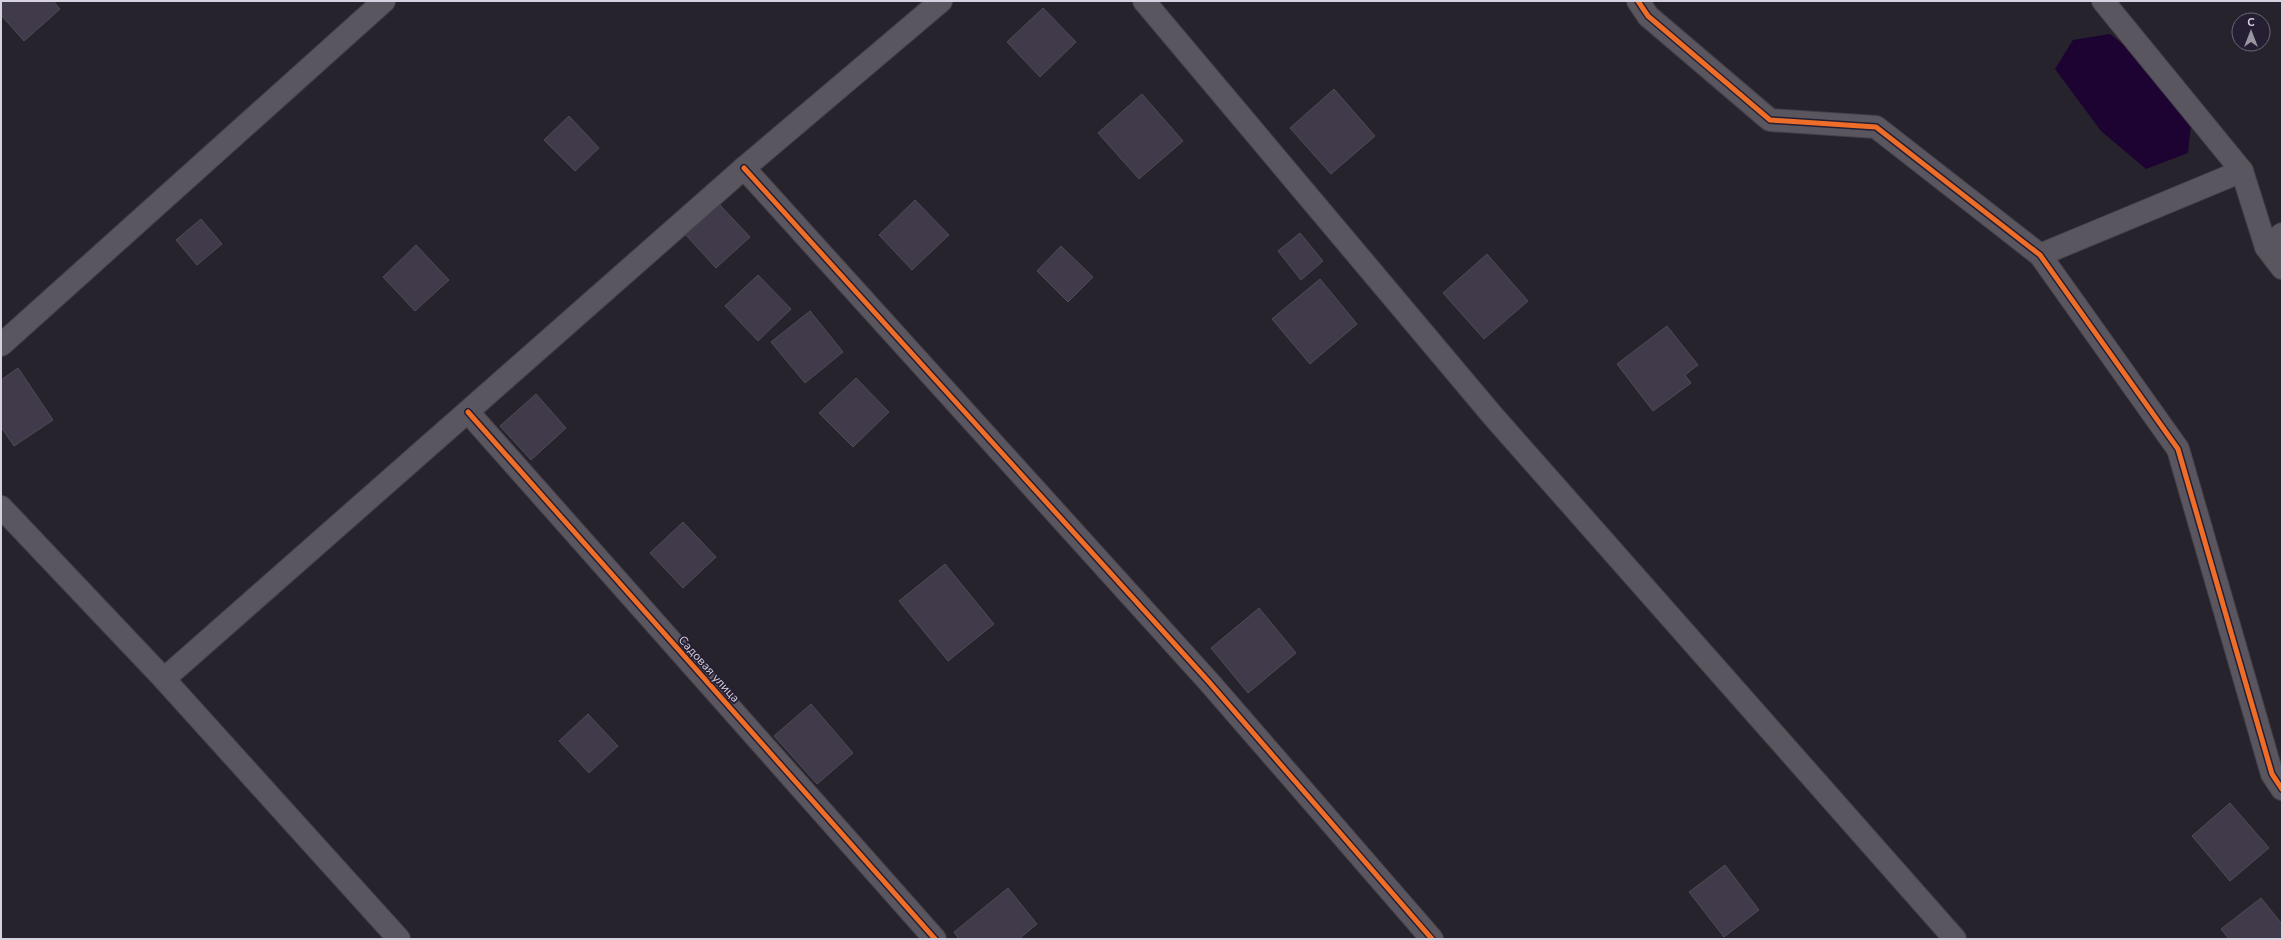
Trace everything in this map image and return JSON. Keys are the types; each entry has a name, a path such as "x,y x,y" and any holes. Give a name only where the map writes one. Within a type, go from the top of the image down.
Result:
{"street":[{"path":"1,345 384,1"},
{"path":"164,679 744,168 941,1"},
{"path":"1144,1 1493,416 1955,939"},
{"path":"1638,1 1648,16 1770,120 1876,127 2040,255 2178,450 2272,774 2282,789"},
{"path":"2102,1 2242,171 2274,241 2282,268"},
{"path":"744,168 1209,682 1432,939"},
{"path":"2040,255 2242,171"},
{"name":"Садовая улица","path":"468,412 935,939"},
{"path":"1,507 164,679 399,939"}],"shaded area":[{"path":"2110,34 2143,60 2191,125 2188,153 2146,169 2101,131 2055,69 2073,40"}],"building":[{"path":"1,1 53,1 60,9 24,41 1,15"},
{"path":"1043,8 1076,42 1040,77 1007,42"},
{"path":"1334,89 1375,136 1331,174 1290,128"},
{"path":"1142,94 1183,141 1139,179 1098,133"},
{"path":"569,116 599,148 575,171 544,140"},
{"path":"915,200 949,235 912,270 879,235"},
{"path":"717,202 750,237 716,268 684,233"},
{"path":"201,219 222,244 197,265 176,240"},
{"path":"1300,233 1323,261 1301,280 1278,251"},
{"path":"416,245 449,280 415,311 383,277"},
{"path":"1061,246 1093,277 1068,302 1037,271"},
{"path":"1487,254 1528,301 1484,339 1443,293"},
{"path":"758,275 791,309 758,341 725,306"},
{"path":"1320,279 1357,324 1310,364 1272,319"},
{"path":"810,311 843,352 805,383 771,342"},
{"path":"1667,326 1698,365 1685,375 1691,383 1653,411 1617,364"},
{"path":"18,368 53,420 14,446 1,427 1,380"},
{"path":"856,378 889,412 853,447 819,413"},
{"path":"536,394 566,428 531,460 500,426"},
{"path":"683,522 716,557 683,588 650,553"},
{"path":"945,564 994,624 948,661 899,601"},
{"path":"1259,608 1296,653 1248,693 1211,648"},
{"path":"811,704 853,753 817,784 774,736"},
{"path":"588,714 618,746 589,773 559,741"},
{"path":"2230,803 2269,848 2230,881 2192,836"},
{"path":"1725,865 1759,910 1724,937 1689,892"},
{"path":"1008,888 1037,924 1019,939 959,939 954,932"},
{"path":"2261,898 2282,924 2282,939 2229,939 2221,929"}],"cycle path":[{"path":"1638,1 1648,16 1770,120 1876,127 2040,255 2178,449 2272,774 2282,789"},
{"path":"744,168 1209,682 1432,939"},
{"path":"468,412 935,939"}]}
